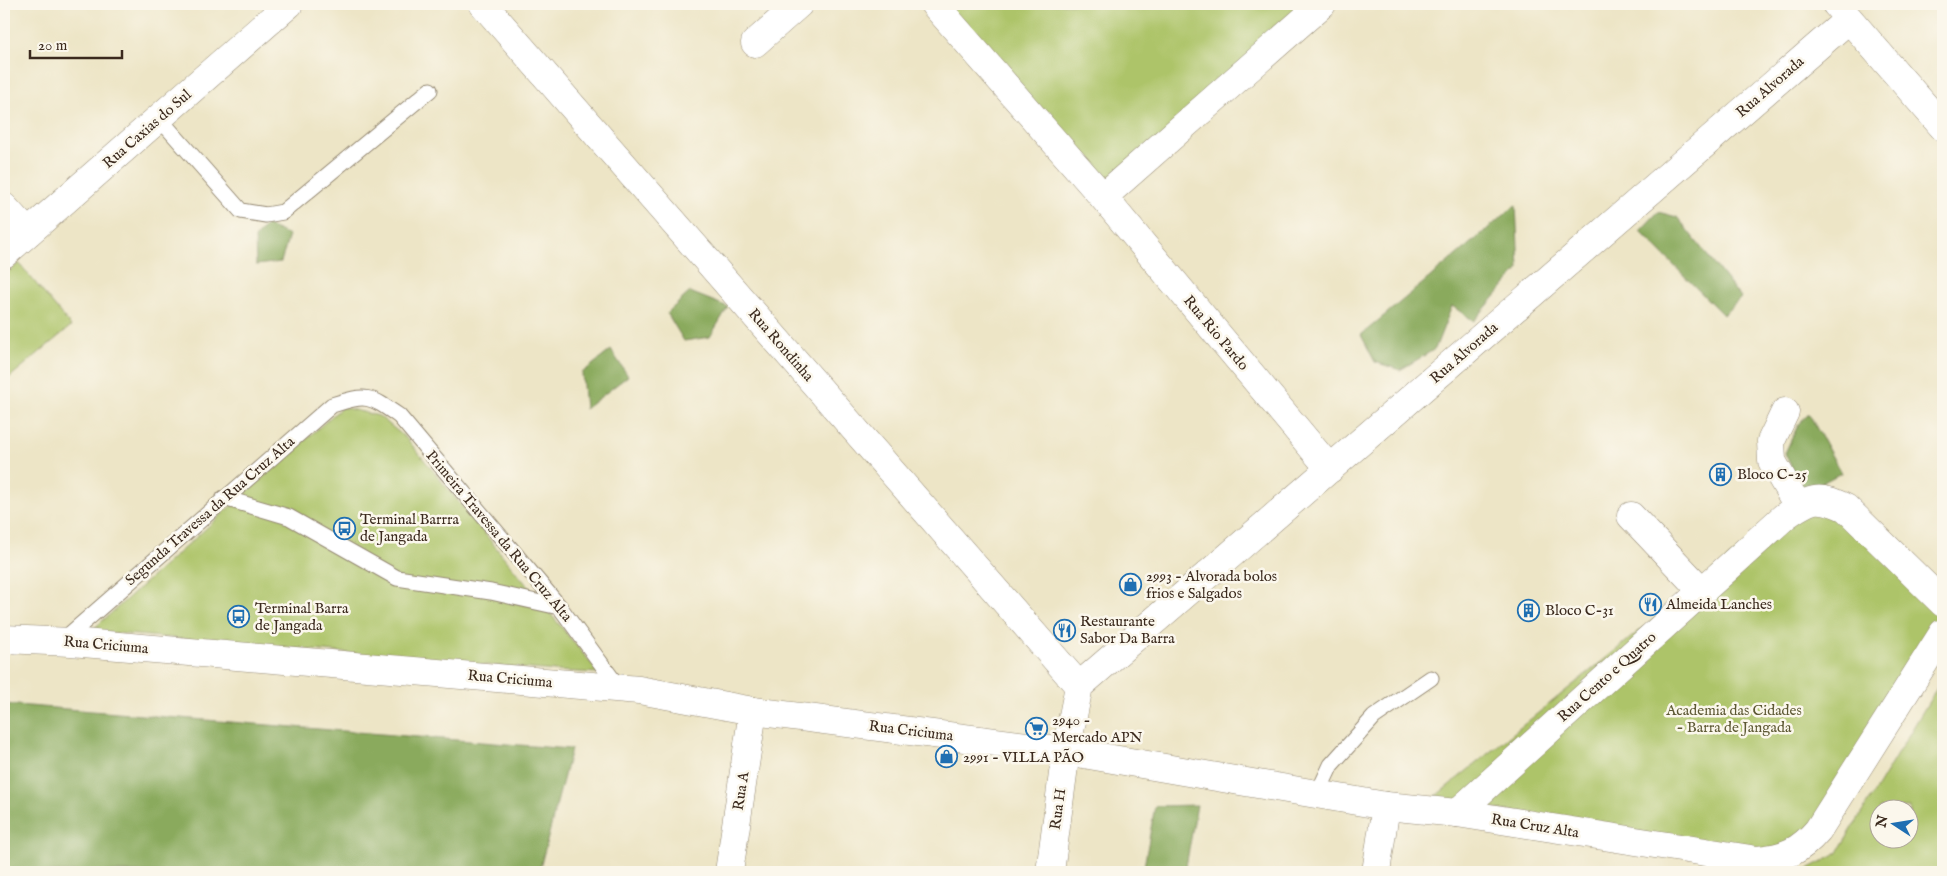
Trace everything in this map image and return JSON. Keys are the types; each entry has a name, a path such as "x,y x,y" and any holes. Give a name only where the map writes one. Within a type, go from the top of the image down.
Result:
{"street":[{"name":"Rua Rondinha","path":"483,4 1079,686"},
{"path":"756,43 799,4"},
{"name":"Rua Rio Pardo","path":"934,4 1103,197 1330,469"},
{"path":"1103,197 1322,4"},
{"name":"Rua Caxias do Sul","path":"4,254 159,118 276,8"},
{"name":"Rua Alvorada","path":"1079,686 1330,469 1839,8"},
{"path":"1839,8 1943,127"},
{"path":"4,207 28,234"},
{"path":"1786,412 1771,441 1772,461 1798,506"},
{"name":"Rua Cento e Quatro","path":"1456,813 1785,516 1798,506 1813,499 1830,500 1846,508 1943,604"},
{"path":"1631,516 1702,591"},
{"name":"Rua Cruz Alta","path":"1013,744 1066,751 1386,806 1456,813 1757,860 1773,859 1790,854 1805,845 1818,830 1943,633"},
{"name":"Rua Criciuma","path":"4,639 62,642 639,690 753,710 1013,744"},
{"name":"Rua H","path":"1050,872 1066,751 1079,686"},
{"name":"Rua A","path":"729,872 753,710"},
{"path":"1376,872 1386,806"}],"lane":[{"path":"159,118 241,211 266,215 283,212 430,90"},
{"name":"Segunda Travessa da Rua Cruz Alta","path":"62,642 332,405 356,397 366,396"},
{"name":"Primeira Travessa da Rua Cruz Alta","path":"366,396 379,402 399,416 559,607 619,688"},
{"path":"224,498 289,517 396,578 491,592 559,607"},
{"path":"1317,795 1331,765 1374,717 1430,678"}],"green space":[{"path":"934,4 1322,4 1103,197"},
{"path":"1516,205 1519,269 1474,321 1452,306 1435,349 1400,370 1375,362 1361,335"},
{"path":"1658,212 1677,217 1741,298 1723,315 1640,231"},
{"path":"266,225 289,235 281,262 256,265 255,238"},
{"path":"19,263 71,326 4,382 4,275"},
{"path":"690,292 728,307 710,337 684,341 667,313"},
{"path":"611,350 628,376 585,409 582,373"},
{"name":"Terminal Barrra de Jangada","path":"342,407 379,416 407,439 599,673 555,671 91,631"},
{"path":"1809,414 1841,473 1803,493 1785,453 1799,423"},
{"name":"Academia das Cidades - Barra de Jangada","path":"1822,483 1943,607 1943,627 1817,825 1775,854 1432,799"},
{"path":"1943,678 1943,872 1802,872 1837,854 1870,799 1870,848 1920,848 1920,798 1871,798"},
{"path":"4,704 571,749 539,872 4,872"},
{"path":"1197,805 1185,872 1143,872 1155,806"}],"place":[{"name":"Bloco C-25","path":"1721,474"},
{"name":"Terminal Barrra de Jangada","path":"344,528"},
{"name":"2993 - Alvorada bolos frios e Salgados","path":"1130,585"},
{"name":"Almeida Lanches","path":"1650,604"},
{"name":"Bloco C-31","path":"1529,610"},
{"name":"Terminal Barra de Jangada","path":"239,617"},
{"name":"Restaurante Sabor Da Barra","path":"1064,630"},
{"name":"2940 - Mercado APN","path":"1036,729"},
{"name":"2991 - VILLA PÃO","path":"947,757"}]}
